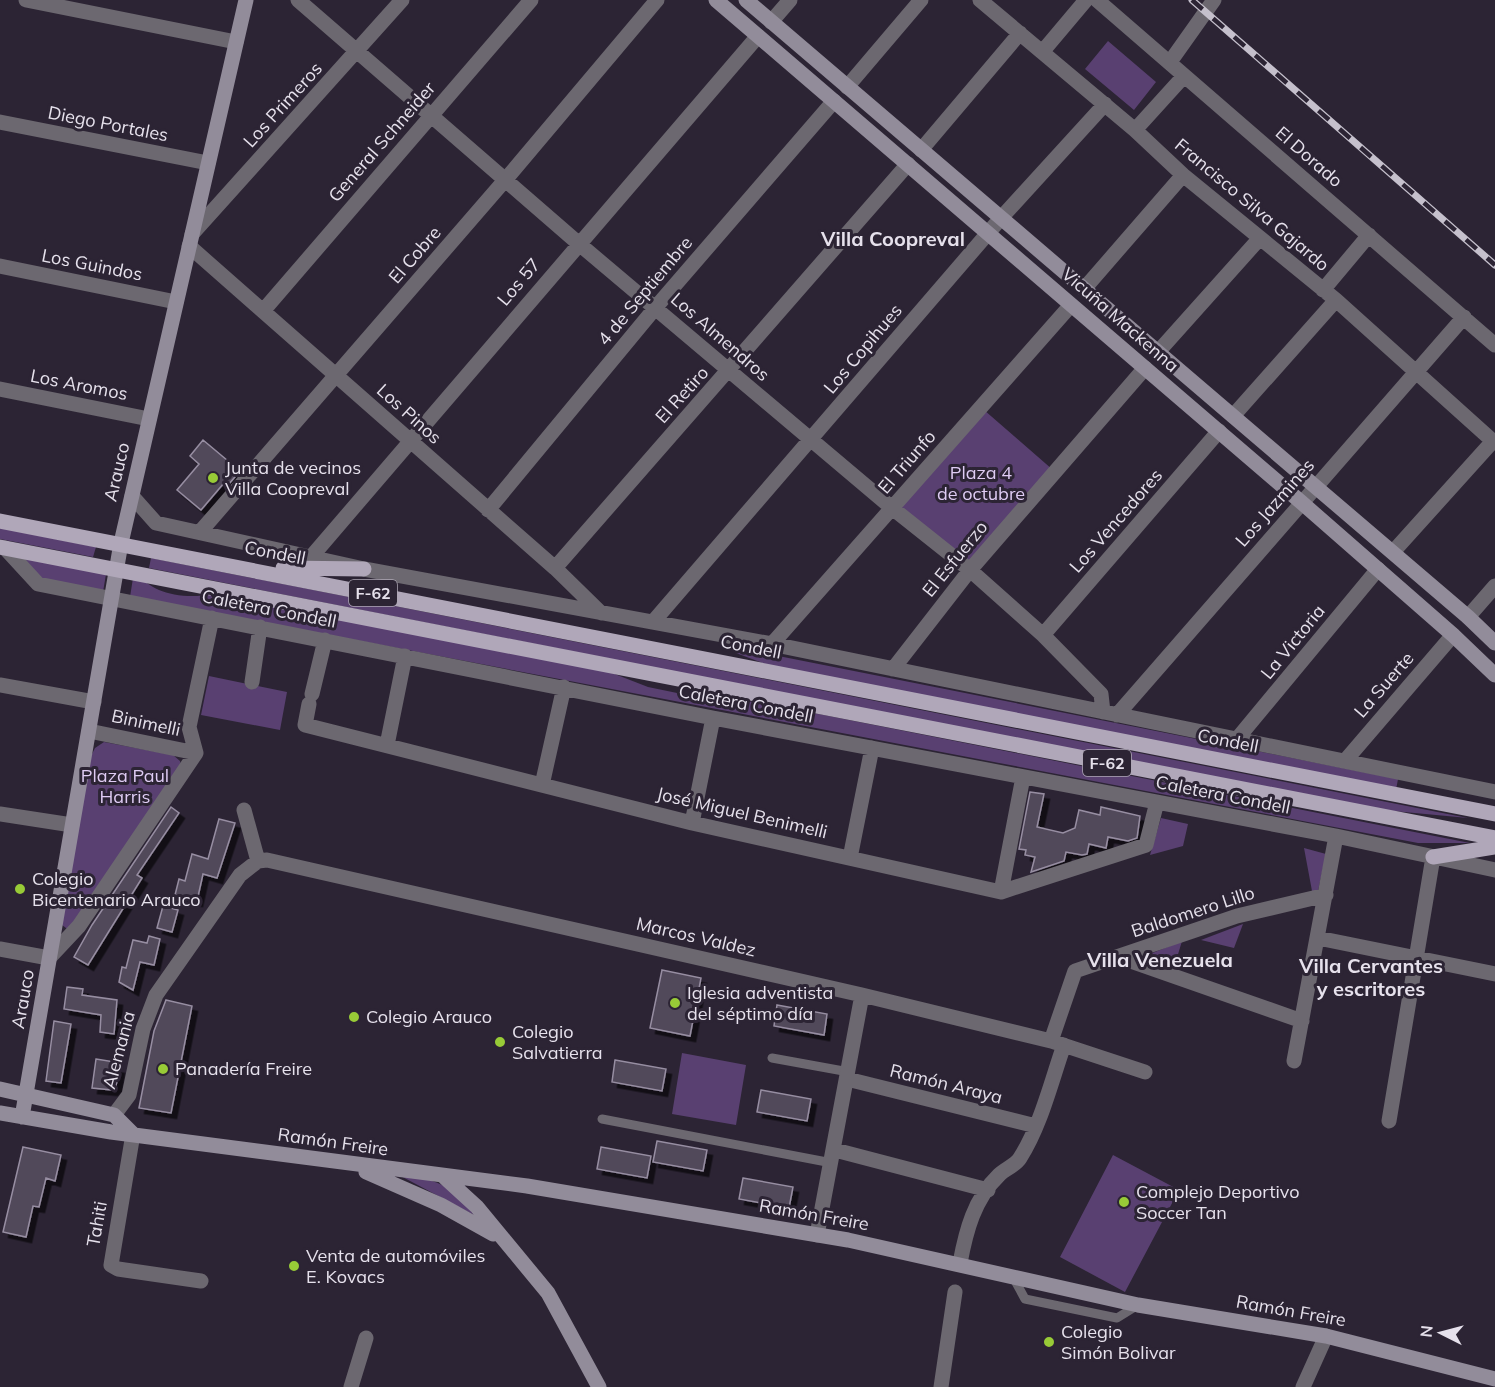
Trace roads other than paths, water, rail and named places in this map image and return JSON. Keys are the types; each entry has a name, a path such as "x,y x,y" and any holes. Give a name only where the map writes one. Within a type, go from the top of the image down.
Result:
{"main road":[{"name":"Arauco","path":"22,1117 121,543 246,0"},
{"name":"Vicuña Mackenna","path":"716,0 1301,502 1453,635 1495,675"},
{"name":"Vicuña Mackenna","path":"746,0 1393,552 1495,643"},
{"name":"Condell","path":"0,521 1495,814"},
{"name":"F-62","path":"2,547 1495,838"},
{"path":"244,567 364,569"},
{"path":"1433,857 1495,847"},
{"path":"0,1089 114,1115 133,1134"},
{"name":"Ramón Freire","path":"0,1113 87,1128 489,1182 817,1235 960,1263 1138,1305 1326,1336 1491,1376"},
{"path":"87,1128 104,1122 114,1115"},
{"path":"332,1162 405,1188 473,1222 507,1243"},
{"path":"442,1175 477,1207 548,1293 599,1387"},
{"path":"477,1207 489,1182"}],"street":[{"path":"26,0 236,42"},
{"name":"Los Almendros","path":"298,0 578,243 892,508 970,570 1042,635 1101,694 1110,713"},
{"name":"Los Primeros","path":"190,240 402,0"},
{"name":"General Schneider","path":"263,311 531,0"},
{"name":"El Cobre","path":"200,532 506,179 657,0"},
{"path":"771,22 790,0"},
{"path":"847,87 921,0"},
{"name":"Francisco Silva Gajardo","path":"980,0 1105,104 1183,175 1335,300 1494,442"},
{"path":"1043,51 1086,0"},
{"name":"El Dorado","path":"1097,0 1495,345"},
{"path":"1170,62 1214,0"},
{"path":"921,150 1020,33"},
{"name":"Los 57","path":"312,556 578,243 758,36"},
{"path":"1135,130 1184,75"},
{"name":"4 de Septiembre","path":"488,510 656,307 834,101"},
{"name":"Los Copihues","path":"653,622 1001,218 1105,104"},
{"name":"Diego Portales","path":"0,122 208,164"},
{"name":"El Retiro","path":"555,568 730,371 908,164"},
{"path":"1084,289 1183,175"},
{"path":"1323,290 1369,235"},
{"path":"1158,352 1260,238"},
{"name":"Los Pinos","path":"190,240 263,311 555,568 601,613"},
{"name":"Los Guindos","path":"0,266 176,302"},
{"path":"1233,416 1335,300"},
{"name":"El Triunfo","path":"772,644 1071,304"},
{"name":"Los Jazmines","path":"1110,713 1464,317"},
{"name":"El Esfuerzo","path":"893,669 970,570 1145,368"},
{"name":"Los Aromos","path":"0,389 149,419"},
{"name":"Los Vencedores","path":"1042,635 1219,431"},
{"path":"1393,552 1494,442"},
{"path":"132,496 156,524 364,569 772,644 1495,792"},
{"name":"Caletera Condell","path":"2,547 38,584 713,718 1336,836 1495,870"},
{"name":"La Victoria","path":"1238,740 1378,569"},
{"path":"1468,617 1495,586"},
{"path":"195,753 189,727 212,618"},
{"path":"252,682 260,627"},
{"name":"La Suerte","path":"1345,761 1453,635"},
{"name":"José Miguel Benimelli","path":"325,640 305,725 692,823 1001,892"},
{"path":"387,745 405,656"},
{"path":"0,685 94,702"},
{"path":"542,785 564,687"},
{"path":"692,823 713,718"},
{"name":"Binimelli","path":"89,731 195,753"},
{"path":"850,858 872,748"},
{"name":"Arauco","path":"49,958 79,927 195,753"},
{"path":"1023,777 1001,892 1146,845 1156,802"},
{"path":"244,810 258,861"},
{"path":"0,814 72,825"},
{"path":"1294,1061 1336,836"},
{"path":"1389,1121 1433,857"},
{"name":"Alemania","path":"114,1115 129,1095 143,1029 156,995 240,875 258,861"},
{"name":"Marcos Valdez","path":"258,861 284,862 862,995 1058,1043 1145,1072"},
{"name":"Baldomero Lillo","path":"1058,1043 1075,971 1237,916 1326,895"},
{"path":"1318,938 1495,974"},
{"path":"0,950 49,958"},
{"path":"1119,957 1302,1021"},
{"path":"817,1235 862,995"},
{"path":"960,1263 967,1226 998,1176 1019,1160 1036,1126 1058,1043"},
{"name":"Ramón Araya","path":"848,1076 1036,1126"},
{"name":"Tahiti","path":"133,1134 111,1265 118,1269 201,1281"},
{"path":"833,1156 988,1190"},
{"path":"941,1387 955,1292"},
{"path":"1303,1387 1326,1336"},
{"path":"351,1387 366,1338"}],"lane":[{"path":"772,1058 848,1076"},
{"path":"602,1119 833,1156"}],"railway":[{"path":"1192,0 1495,265"}],"place":[{"name":"Junta de vecinos Villa Coopreval","path":"213,478"},
{"name":"Colegio Bicentenario Arauco","path":"20,889"},
{"name":"Iglesia adventista del séptimo día","path":"675,1003"},
{"name":"Colegio Arauco","path":"354,1017"},
{"name":"Colegio Salvatierra","path":"500,1042"},
{"name":"Panadería Freire","path":"163,1069"},
{"name":"Complejo Deportivo Soccer Tan","path":"1124,1202"},
{"name":"Venta de automóviles E. Kovacs","path":"294,1266"},
{"name":"Colegio Simón Bolivar","path":"1049,1342"}],"district":[{"name":"Villa Coopreval","path":"893,239"},
{"name":"Villa Venezuela","path":"1160,960"},
{"name":"Villa Cervantes y escritores","path":"1371,978"}],"park label":[{"name":"Plaza 4 de octubre","path":"981,483"},
{"name":"Plaza Paul Harris","path":"125,786"}]}
